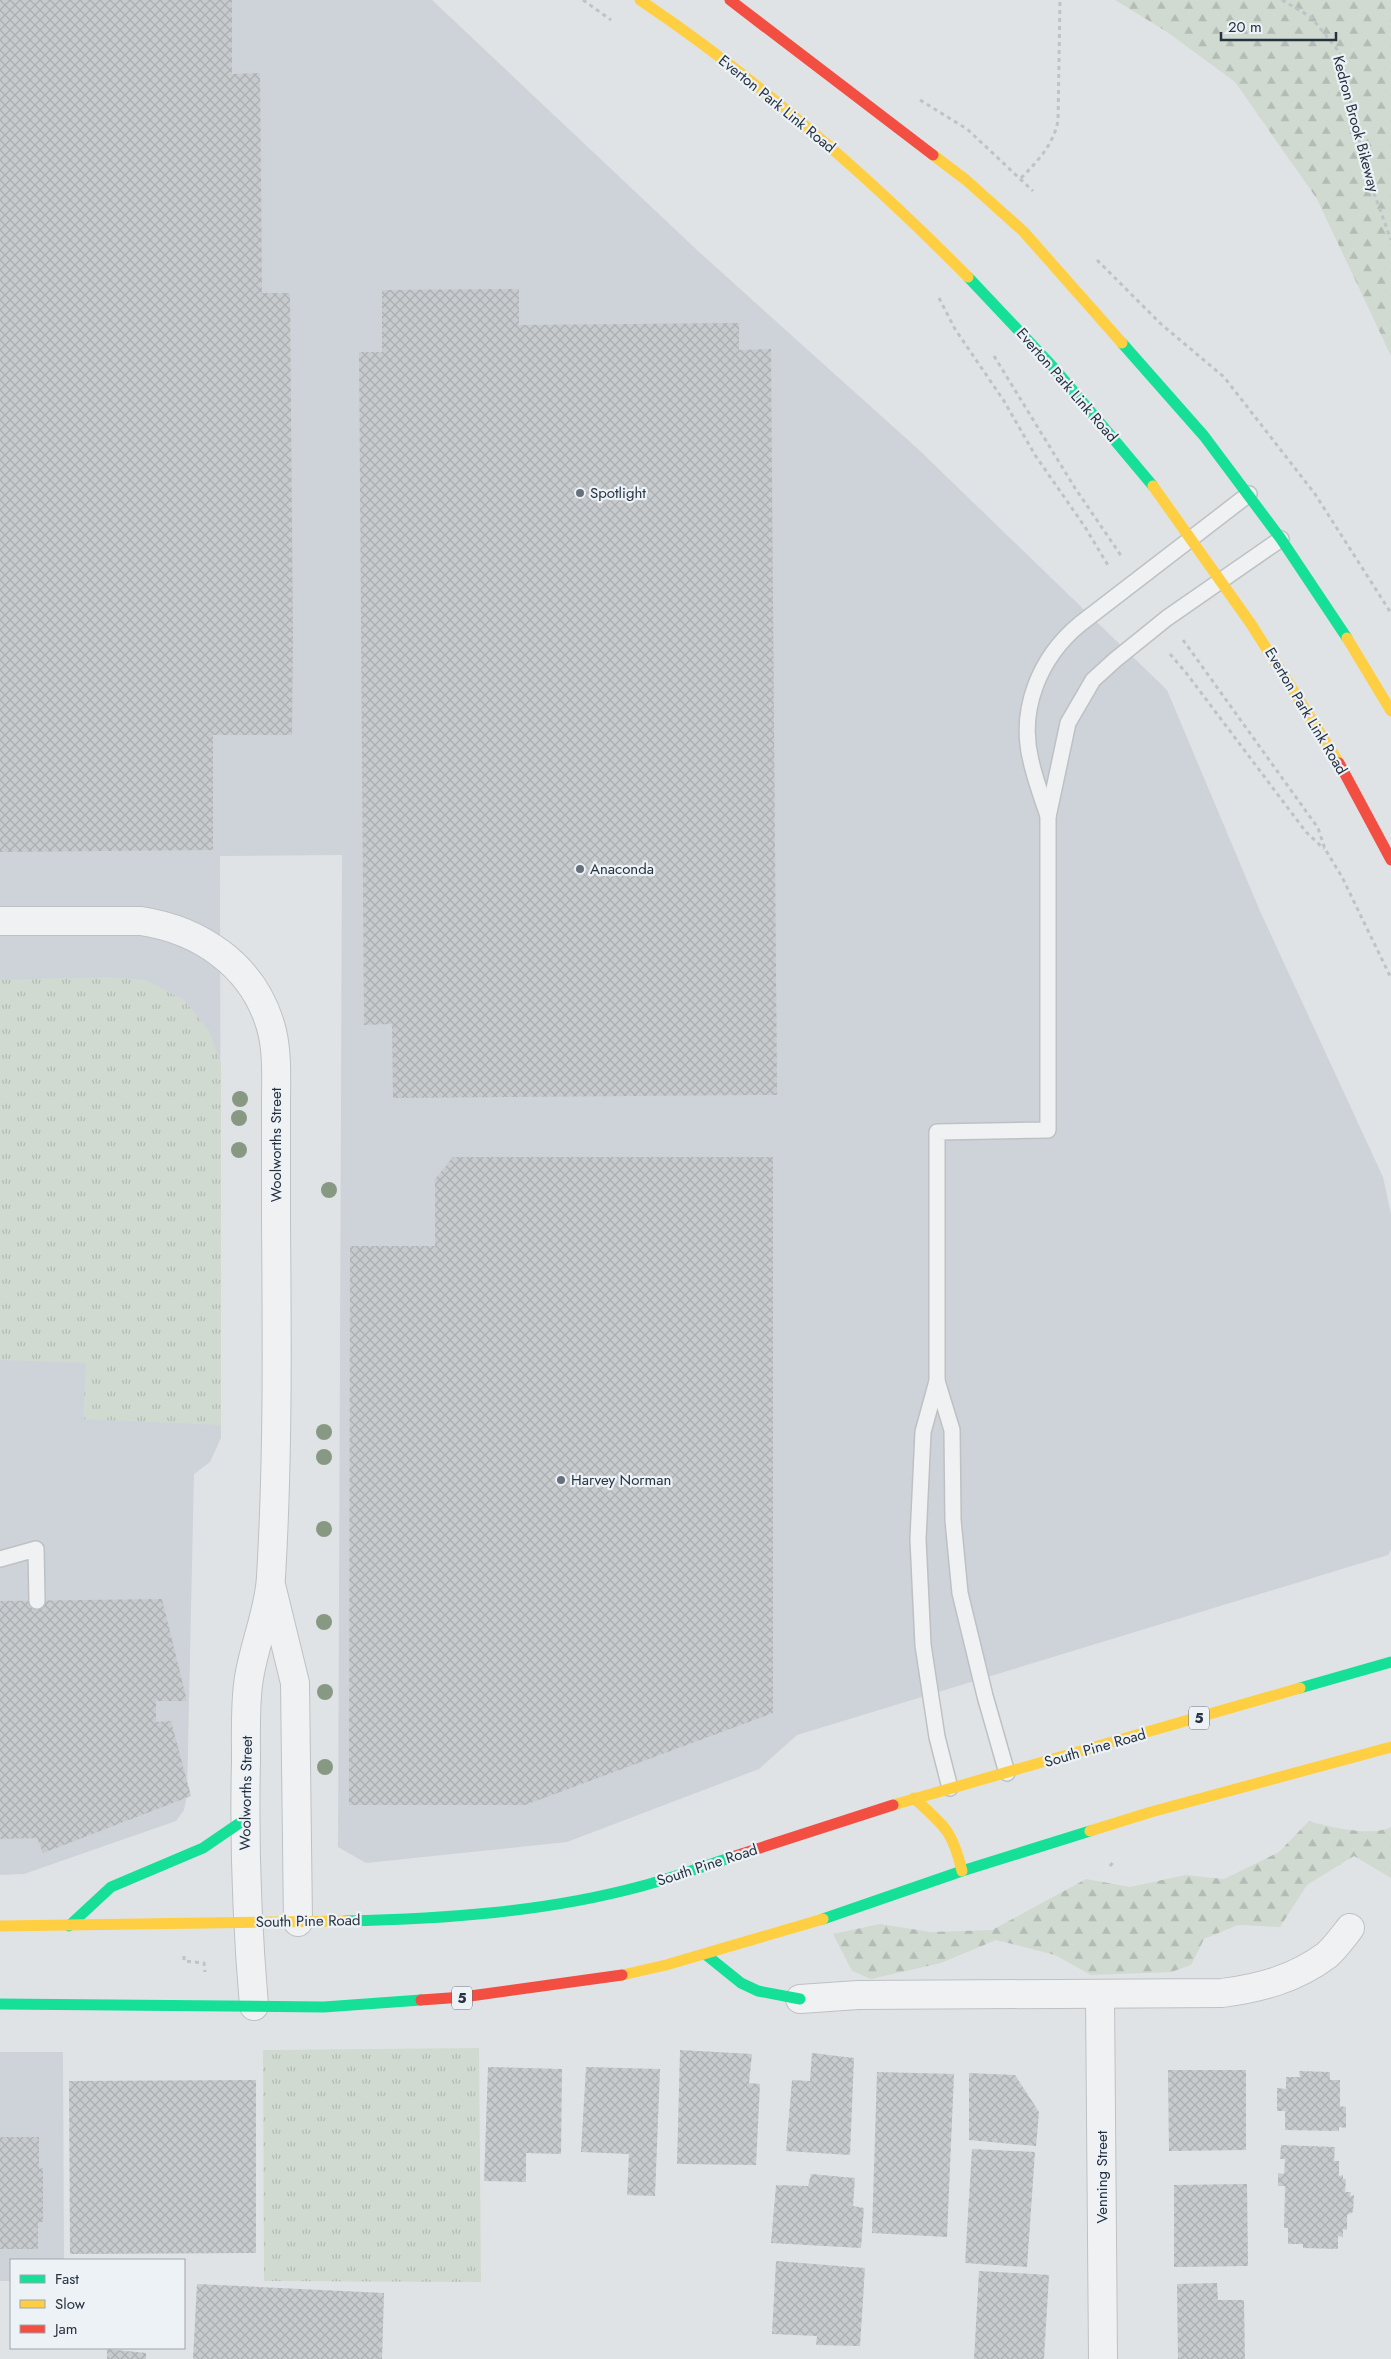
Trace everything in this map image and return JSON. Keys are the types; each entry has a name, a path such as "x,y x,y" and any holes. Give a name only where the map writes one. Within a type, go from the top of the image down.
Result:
{"main road":[{"name":"Everton Park Link Road","path":"640,0 755,82 849,163 941,248 1045,357 1148,479 1192,538 1287,677 1336,759 1391,860"},
{"path":"730,0 780,37 848,92 966,180 1023,231 1204,436 1249,494 1281,538 1353,647 1391,712"},
{"name":"South Pine Road","path":"0,1926 298,1922 467,1915 529,1909 602,1897 642,1886 914,1798 1391,1662"},
{"name":"5","path":"0,2004 324,2007 463,1998 610,1978 666,1966 857,1908 962,1871 1151,1812 1391,1746"},
{"path":"914,1798 947,1830 955,1843 962,1871"},
{"path":"69,1926 111,1887 203,1848 244,1820"},
{"path":"705,1954 741,1983 758,1991 800,1999"}],"street":[{"name":"Woolworths Street","path":"0,921 141,921 160,924 185,932 204,942 240,970 257,995 271,1025 276,1066 275,1437 271,1582 248,1685 244,1820 247,1922 254,2006"},
{"name":"Woolworths Street","path":"271,1582 295,1683 298,1922"},
{"path":"800,1999 858,1995 1222,1993 1257,1988 1280,1981 1328,1954 1350,1928"},
{"name":"Venning Street","path":"1100,1995 1103,2359"}],"lane":[{"path":"1048,817 1030,760 1028,738 1031,694 1052,653 1063,638 1249,494"},
{"path":"950,1788 937,1737 923,1645 918,1539 922,1432 937,1381 937,1132 1048,1130 1048,817 1068,723 1093,680 1167,618 1221,582 1281,538"},
{"path":"937,1381 952,1430 953,1520 960,1593 982,1687 1007,1773"},
{"path":"0,1559 36,1548 37,1601"}],"path":[{"path":"583,0 615,23"},
{"path":"1021,178 1048,148 1055,134 1058,121 1060,0"},
{"name":"Kedron Brook Bikeway","path":"1282,0 1311,17 1340,53 1366,170 1391,240"},
{"path":"944,299 936,293 955,330 1004,401 1035,455 1112,571"},
{"path":"990,350 1075,488 1122,557"},
{"path":"1170,654 1306,832 1325,849"},
{"path":"1194,655 1318,828 1325,849 1342,877 1391,978"},
{"path":"184,1953 184,1961 204,1963 205,1978"}],"shaded area":[{"path":"0,0 432,0 698,251 919,450 1167,690 1260,911 1383,1177 1391,1214 1391,1550 1388,1555 797,1735 759,1769 567,1842 366,1863 338,1847 342,855 220,856 221,1438 210,1462 194,1474 187,1795 184,1810 176,1821 24,1874 0,1875"},
{"path":"0,2052 63,2052 64,2259 10,2259 10,2281 0,2281"}],"green space":[{"path":"1115,0 1391,0 1391,356 1317,199 1235,82 1167,32"},
{"path":"106,977 146,980 184,1000 209,1031 221,1063 221,1425 83,1419 86,1363 0,1360 0,980"},
{"path":"1309,1821 1362,1831 1383,1830 1391,1827 1391,1878 1354,1856 1307,1885 1280,1927 1238,1925 1204,1939 1191,1965 1171,1972 1091,1975 1055,1955 996,1940 941,1963 871,1979 852,1971 833,1934 880,1924 931,1932 992,1930 1086,1879 1130,1887 1185,1875 1224,1879 1279,1852"},
{"path":"479,2048 481,2282 264,2281 263,2050"}],"building":[{"path":"0,0 232,0 232,74 260,73 262,293 290,293 292,735 213,735 213,850 0,852"},
{"path":"519,289 519,325 739,323 739,350 771,349 777,1095 393,1098 392,1024 364,1025 359,352 382,352 382,290"},
{"name":"Harvey Norman","path":"453,1157 773,1157 773,1713 525,1805 349,1805 350,1246 435,1246 435,1179"},
{"path":"162,1599 187,1701 156,1701 156,1722 171,1721 191,1796 43,1853 37,1838 0,1839 0,1601"},
{"path":"680,2050 752,2054 749,2083 760,2084 756,2165 677,2164"},
{"path":"812,2053 854,2058 850,2155 786,2151 792,2080 810,2081"},
{"path":"488,2067 562,2069 561,2154 526,2153 526,2182 484,2181"},
{"path":"586,2067 660,2069 655,2196 627,2195 629,2154 581,2152"},
{"path":"1168,2070 1246,2070 1246,2150 1169,2151"},
{"path":"1299,2071 1330,2072 1330,2080 1340,2080 1340,2106 1346,2107 1346,2128 1339,2127 1339,2131 1285,2130 1285,2111 1277,2111 1277,2088 1286,2089 1286,2077 1300,2077"},
{"path":"877,2072 954,2074 947,2237 872,2233"},
{"path":"969,2073 1015,2075 1039,2112 1036,2146 969,2140"},
{"path":"256,2080 256,2253 70,2254 69,2081"},
{"path":"0,2137 39,2137 39,2169 43,2168 43,2222 38,2222 38,2249 0,2249"},
{"path":"1281,2145 1335,2147 1334,2161 1339,2161 1339,2176 1343,2175 1343,2179 1346,2179 1345,2192 1351,2192 1350,2196 1354,2195 1353,2212 1347,2215 1347,2230 1343,2229 1343,2237 1338,2236 1338,2249 1303,2248 1303,2244 1288,2244 1288,2228 1284,2228 1285,2186 1278,2186 1278,2173 1284,2174 1285,2159 1280,2159"},
{"path":"972,2149 1035,2152 1027,2267 965,2263"},
{"path":"811,2174 855,2178 853,2206 864,2208 861,2248 771,2243 776,2185 808,2186"},
{"path":"1247,2184 1248,2266 1174,2267 1174,2185"},
{"path":"776,2261 865,2268 860,2346 816,2345 817,2336 772,2334"},
{"path":"979,2271 1049,2275 1044,2359 974,2359"},
{"path":"1217,2283 1218,2300 1244,2300 1245,2359 1178,2359 1177,2284"},
{"path":"197,2284 384,2293 382,2359 193,2359"},
{"path":"107,2349 146,2353 146,2359 107,2359"}],"traffic: fast":[{"path":"968,277 1054,368 1153,486"},
{"path":"1122,343 1204,436 1281,539 1347,638"},
{"path":"1300,1688 1391,1662"},
{"path":"69,1926 111,1887 203,1848 244,1820"},
{"path":"823,1919 962,1871 1090,1831"},
{"path":"345,1921 457,1916 569,1902 642,1886 732,1857"},
{"path":"705,1954 741,1983 758,1991 800,1999"},
{"path":"0,2004 324,2007 421,2000"}],"traffic: slow":[{"path":"640,0 727,63 811,130 891,202 968,277"},
{"path":"933,155 966,180 1023,231 1122,343"},
{"path":"1153,486 1251,624 1339,763"},
{"path":"1347,638 1391,711"},
{"path":"893,1805 1300,1688"},
{"path":"1090,1831 1151,1812 1391,1747"},
{"path":"914,1798 946,1829 962,1871"},
{"path":"622,1975 666,1965 823,1919"},
{"path":"0,1926 345,1921"}],"traffic: jam":[{"path":"730,0 933,155"},
{"path":"1339,763 1391,860"},
{"path":"732,1857 893,1805"},
{"path":"421,2000 463,1997 622,1975"}],"place":[{"name":"Spotlight","path":"580,493"},
{"name":"Anaconda","path":"580,869"},
{"name":"Harvey Norman","path":"561,1480"}]}
